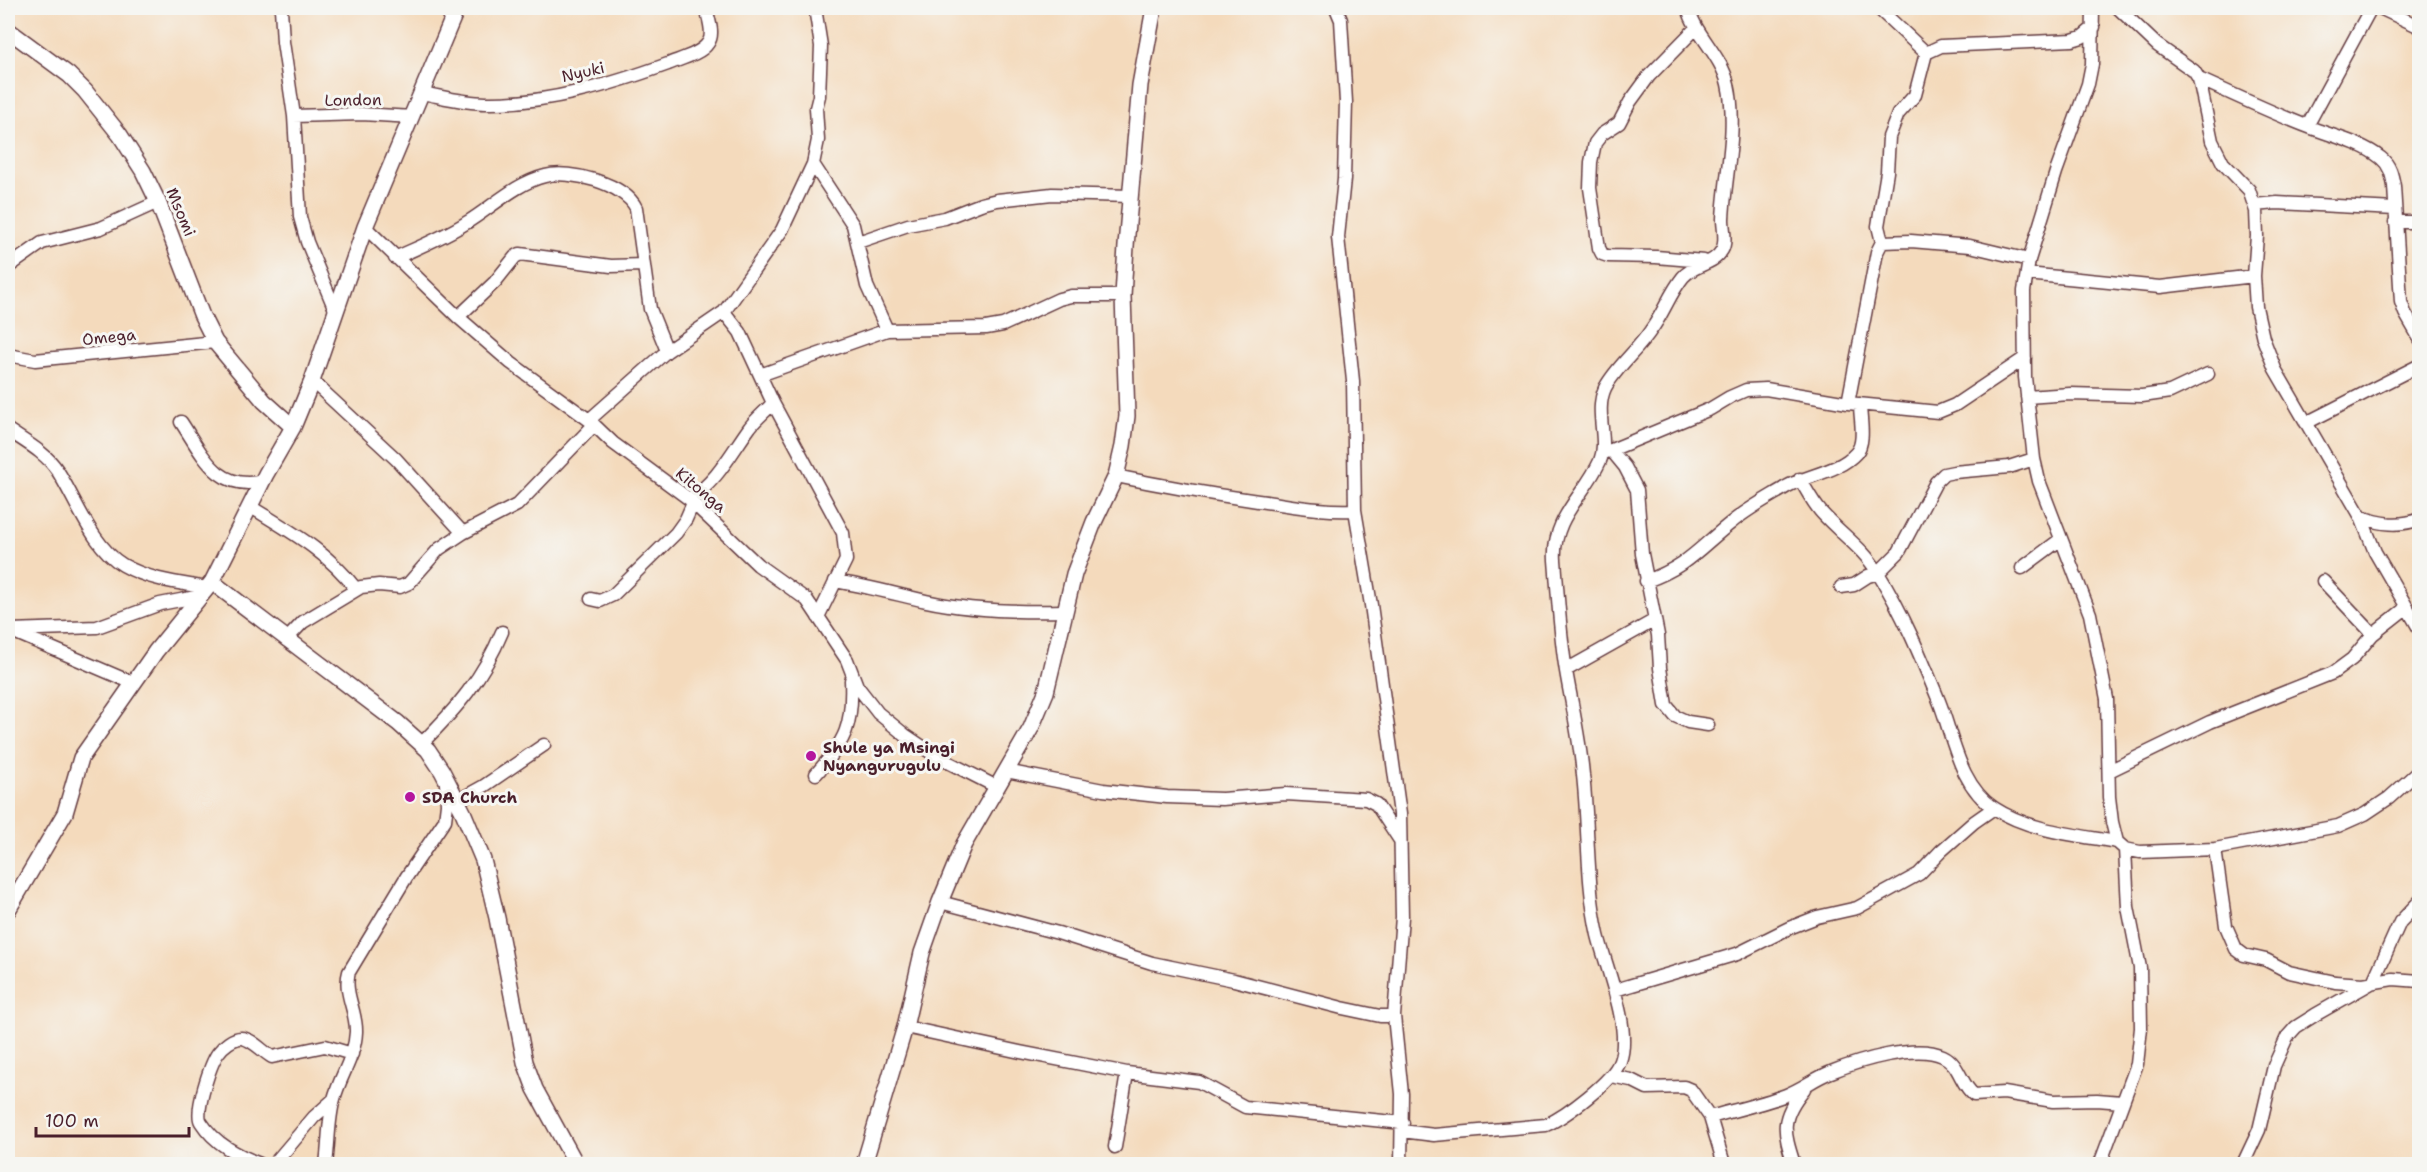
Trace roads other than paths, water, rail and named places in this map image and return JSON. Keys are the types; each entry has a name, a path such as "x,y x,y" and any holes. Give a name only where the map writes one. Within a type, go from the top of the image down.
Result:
{"street":[{"path":"281,8 283,42 294,116 300,217 307,242 336,312"},
{"path":"8,910 65,813 81,758 175,626 207,589 293,427 312,381 365,227 457,8"},
{"name":"Nyuki","path":"422,93 463,101 501,103 602,86 689,56 707,45 711,35 706,8"},
{"path":"286,640 303,622 356,589 370,585 399,587 405,585 439,549 463,533 518,505 592,423 667,351 724,312 782,230 813,164 818,140 816,108 821,57 820,32 815,8"},
{"path":"864,1164 905,1027 922,953 940,902 964,844 1031,728 1046,692 1074,574 1090,532 1116,476 1127,416 1123,296 1140,85 1154,8"},
{"path":"1336,8 1341,20 1346,102 1344,179 1338,237 1353,381 1355,510 1374,624 1400,814 1402,917 1394,1016 1402,1127 1401,1164"},
{"path":"1688,8 1696,28 1724,73 1728,85 1730,120 1723,218 1725,244 1721,253 1683,276 1653,328 1605,389 1600,404 1607,452 1625,467 1637,490 1646,580 1655,620 1666,705 1675,716 1688,722 1708,725"},
{"path":"1878,8 1926,53"},
{"path":"2093,8 2092,64 2088,84 2056,172 2029,260 2024,291 2027,397 2034,459 2039,481 2090,614 2107,699 2109,797 2121,845 2128,908 2140,968 2142,1010 2137,1064 2100,1164"},
{"path":"2118,8 2157,45 2194,71 2199,79 2212,141 2223,163 2249,190 2254,206 2258,236 2254,276 2258,320 2275,369 2361,517 2375,552 2420,630"},
{"path":"2307,126 2371,8"},
{"path":"2380,8 2420,27"},
{"path":"1646,580 1676,568 1698,553 1746,512 1800,479 1824,471 1855,454 1859,448 1861,439 1854,404 1877,252 1882,242 1878,226 1887,172 1888,137 1898,114 1915,95 1926,53 1941,46 2072,40 2082,37 2094,27"},
{"path":"1696,28 1649,76 1630,102 1619,123 1598,139 1591,162 1590,188 1599,248 1602,254 1708,262"},
{"name":"Msomi","path":"8,30 57,66 85,91 120,135 143,171 158,202 202,316 215,342 264,401 293,427"},
{"path":"2199,79 2354,144 2385,161 2392,176 2401,302 2420,339"},
{"name":"London","path":"294,116 362,114 412,117"},
{"path":"813,164 847,213 858,242 860,262 867,286 887,330"},
{"path":"395,258 457,229 532,180 555,174 597,181 629,196 638,213 650,309 667,351"},
{"path":"858,242 908,225 945,218 997,200 1052,194 1131,196"},
{"path":"8,267 42,243 101,228 158,202"},
{"path":"2254,206 2277,203 2395,216 2420,222"},
{"name":"Kitonga","path":"365,227 458,317 511,363 691,501 758,565 807,600 847,660 850,673 865,698 878,713 904,735 936,756 997,787"},
{"path":"1882,242 1911,241 1970,246 2029,260"},
{"path":"458,317 477,301 520,254 600,265 643,265"},
{"path":"2027,274 2160,287 2254,276"},
{"path":"760,375 887,330 986,328 1003,325 1059,299 1071,296 1123,296"},
{"path":"724,312 740,332 773,403 843,533 846,561 818,617"},
{"name":"Omega","path":"8,355 35,360 215,342"},
{"path":"905,1027 1127,1073 1199,1082 1235,1104 1245,1107 1402,1127 1434,1135 1546,1125 1570,1112 1611,1076 1620,1061 1622,1052 1622,1025 1615,990 1594,916 1588,870 1583,768 1566,670 1555,556 1557,534 1571,504 1607,452 1710,409 1746,390 1766,389 1854,404 1938,412 1955,405 2025,358"},
{"path":"2306,423 2420,365"},
{"path":"2027,397 2070,394 2142,396 2170,392 2208,374"},
{"path":"312,381 396,459 463,533"},
{"path":"591,599 600,601 613,595 676,532 686,519 691,501 716,476 752,424 773,403"},
{"path":"182,422 210,467 231,482 247,485 263,481"},
{"path":"8,429 44,455 57,469 77,509 111,555 121,564 160,580 207,589 286,640 422,743 446,779 483,860 497,918 525,1062 535,1089 576,1164"},
{"path":"1841,587 1854,585 1878,573 1899,552 1936,482 1944,474 2009,467 2034,459"},
{"path":"1116,476 1158,485 1284,504 1340,511 1355,510"},
{"path":"1800,479 1823,514 1868,557 1878,573 1916,648 1974,788 1994,808 2018,820 2121,845 2140,852 2215,849 2338,826 2366,814 2389,798 2420,770"},
{"path":"251,507 334,562 356,589"},
{"path":"2361,517 2377,523 2393,524 2405,524 2420,519"},
{"path":"2022,568 2061,539"},
{"path":"2323,580 2373,634"},
{"path":"836,581 927,601 973,608 1020,612 1064,611"},
{"path":"9,630 97,627 207,589"},
{"path":"2109,771 2210,722 2333,673 2352,659 2373,634 2406,608"},
{"path":"1566,670 1655,620"},
{"path":"9,630 133,683"},
{"path":"422,743 469,693 490,660 502,632"},
{"path":"816,774 838,748 847,728 852,698 850,673"},
{"path":"457,801 484,786 544,745"},
{"path":"1006,771 1103,790 1167,797 1222,799 1286,794 1366,799 1376,804 1381,810 1400,840"},
{"path":"326,1164 333,1100 352,1054 356,1031 347,980 349,972 407,876 445,820 446,779"},
{"path":"1615,990 1737,954 1817,917 1857,908 1919,874 1941,851 1994,808"},
{"path":"2215,849 2226,926 2236,949 2244,955 2266,960 2289,972 2343,982 2393,979 2420,981"},
{"path":"2243,1164 2259,1130 2274,1066 2288,1037 2296,1027 2373,982 2400,922 2420,901"},
{"path":"940,902 1040,928 1152,963 1234,980 1342,1008 1380,1016 1394,1016"},
{"path":"260,1164 230,1151 200,1121 198,1113 200,1103 218,1053 227,1044 240,1038 246,1039 272,1057 324,1046 352,1054"},
{"path":"1710,1117 1804,1089 1829,1073 1889,1055 1935,1053 1947,1058 1957,1068 1963,1084 1974,1095 1993,1093 2053,1101 2122,1102"},
{"path":"1115,1147 1127,1073"},
{"path":"1611,1076 1631,1080 1647,1088 1684,1087 1697,1096 1710,1117 1724,1164"},
{"path":"1794,1164 1784,1125 1788,1113 1804,1089"},
{"path":"274,1164 314,1117 333,1100"}],"place":[{"name":"Shule ya Msingi Nyangurugulu","path":"811,756"},
{"name":"SDA Church","path":"410,797"}]}
